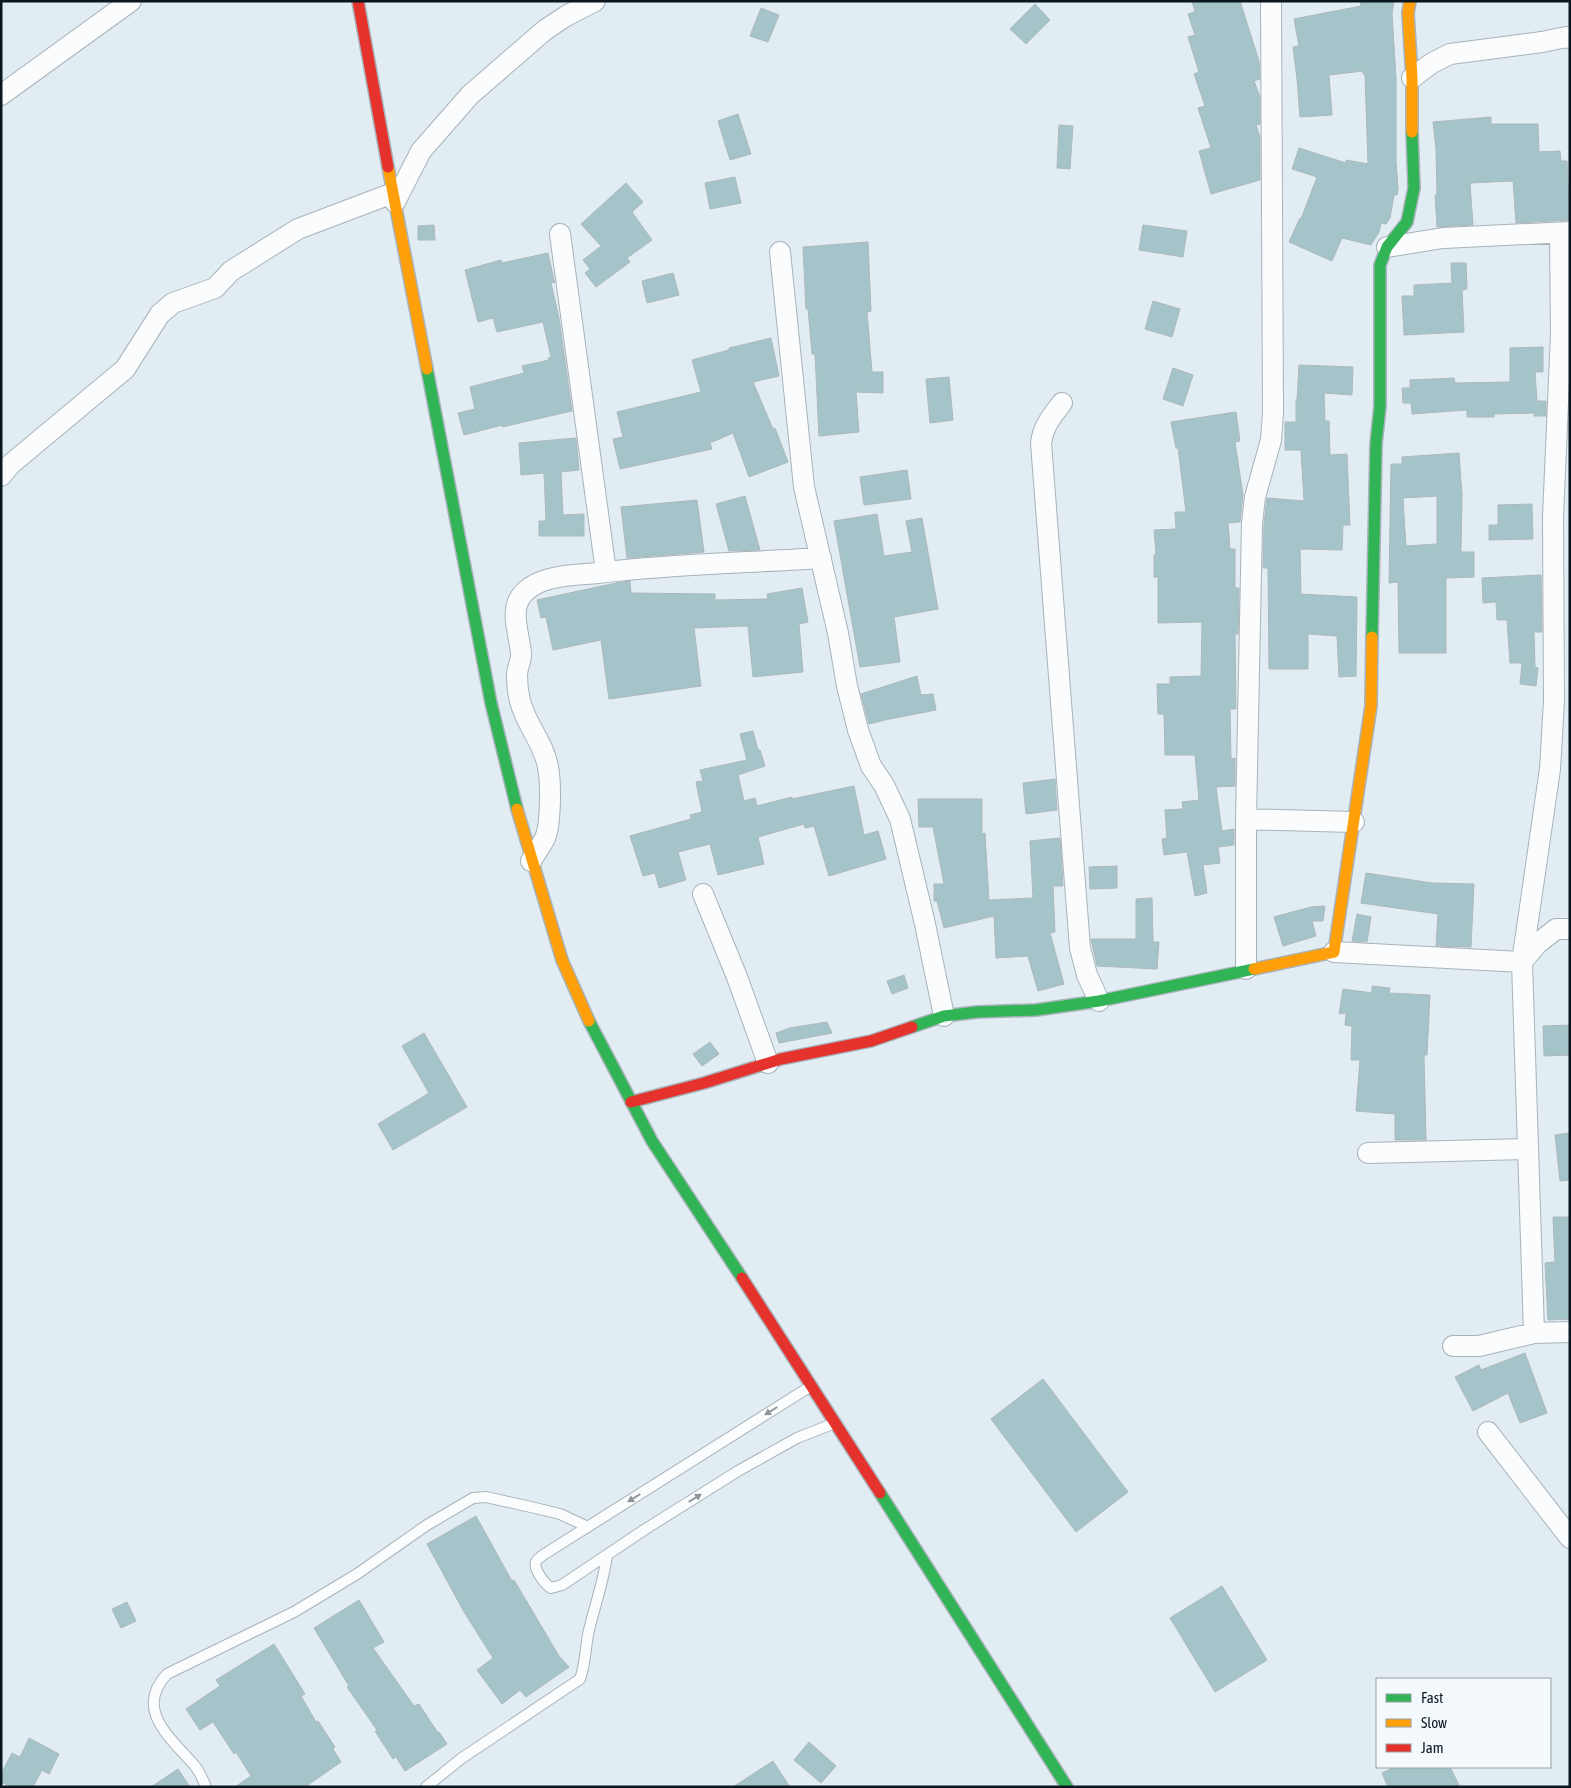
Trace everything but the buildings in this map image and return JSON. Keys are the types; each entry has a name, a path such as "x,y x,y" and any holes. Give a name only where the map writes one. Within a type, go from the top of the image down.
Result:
{"main road":[{"path":"358,1 385,152 491,703 513,796 562,960 595,1035 652,1141 812,1385 1067,1787"},
{"path":"632,1102 768,1063 871,1041 944,1016 978,1012 1036,1010 1099,1001 1334,952 1371,706 1376,444 1380,406 1380,265 1387,247 1407,222 1414,188 1412,161 1412,78 1408,13 1410,1"}],"street":[{"path":"1,95 131,1"},
{"path":"1,476 11,464 125,370 160,314 173,303 215,288 231,271 298,229 394,198 421,151 470,95 545,30 566,16 595,1"},
{"path":"1246,969 1246,819 1252,523 1255,497 1271,440 1272,412 1271,1"},
{"path":"1412,78 1450,54 1542,42 1566,36 1570,38"},
{"path":"385,152 421,151"},
{"path":"1387,247 1443,238 1565,233 1561,535 1550,769 1522,962 1534,1333"},
{"path":"560,234 606,572"},
{"path":"780,252 804,487 838,633 847,686 858,730 871,766 884,785 900,819 926,924 944,1016"},
{"path":"1062,403 1042,432 1042,443 1080,948 1087,975 1099,1001"},
{"path":"531,861 546,837 550,796 548,766 541,744 528,722 520,701 517,674 522,655 515,624 515,611 519,600 528,590 539,583 555,578 606,572 821,558"},
{"path":"1246,819 1354,822"},
{"path":"703,894 737,977 768,1063"},
{"path":"1522,962 1536,944 1556,929 1570,929"},
{"path":"1334,952 1522,962"},
{"path":"1368,1153 1528,1149"},
{"path":"1453,1346 1479,1346 1534,1333 1570,1332"},
{"path":"1488,1432 1570,1538"}],"lane":[{"path":"812,1385 537,1560 536,1566 542,1578 551,1588 562,1586 738,1471 797,1438 836,1423"},
{"path":"206,1787 196,1768 161,1725 154,1710 157,1684 167,1674 294,1612 357,1574 427,1526 473,1498 486,1497 560,1514 588,1527"},
{"path":"426,1787 462,1758 580,1679 585,1665 585,1648 595,1604 605,1574 607,1555"}],"traffic: fast":[{"path":"1372,637 1376,444 1380,406 1380,265 1387,247 1407,222 1414,188 1412,132"},
{"path":"427,369 491,703 517,809"},
{"path":"912,1027 944,1016 977,1012 1036,1010 1099,1001 1254,969"},
{"path":"589,1021 652,1141 742,1278"},
{"path":"880,1493 1067,1787"}],"traffic: slow":[{"path":"1410,1 1408,13 1412,78 1412,132"},
{"path":"388,167 427,369"},
{"path":"1254,969 1334,952 1371,706 1372,637"},
{"path":"517,809 562,960 589,1021"}],"traffic: jam":[{"path":"358,1 388,167"},
{"path":"631,1102 704,1083 781,1059 871,1041 912,1027"},
{"path":"742,1278 880,1493"}]}
